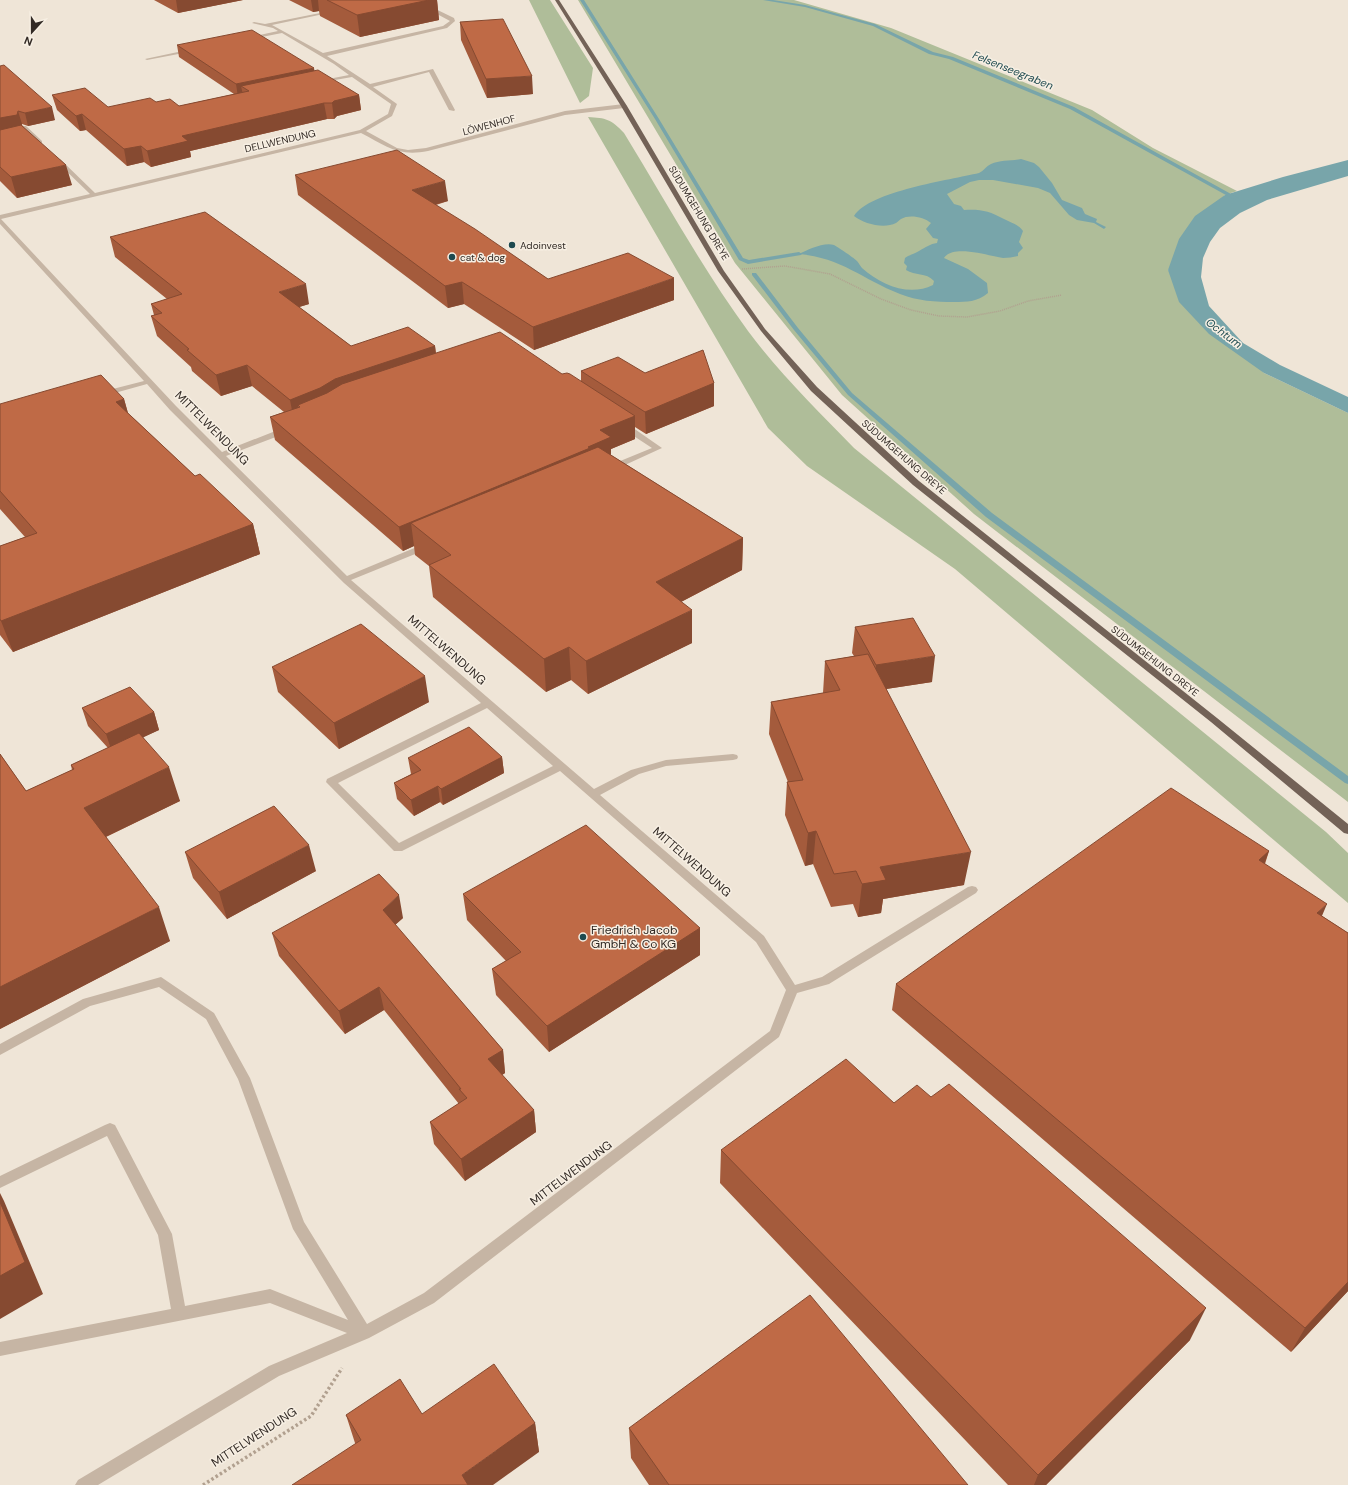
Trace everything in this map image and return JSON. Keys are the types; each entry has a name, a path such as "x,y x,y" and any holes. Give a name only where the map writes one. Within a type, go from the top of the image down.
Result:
{"main road":[{"name":"SÜDUMGEHUNG DREYE","path":"557,0 624,106 721,271 763,330 814,389 916,483 1208,715 1348,830"}],"street":[{"path":"323,55 445,27 453,21 452,18 412,0"},
{"path":"264,25 339,10"},
{"name":"DELLWENDUNG","path":"0,219 362,131 390,115 394,104 354,75 323,55 274,27 254,23"},
{"path":"245,40 282,32"},
{"path":"147,59 200,49"},
{"path":"369,86 431,70 452,110"},
{"path":"314,84 354,75"},
{"name":"LÖWENHOF","path":"362,131 395,149 408,152 426,150 565,113 624,106"},
{"path":"24,128 47,149"},
{"path":"53,155 94,195"},
{"name":"MITTELWENDUNG","path":"0,219 148,382 346,579 760,939 792,990 775,1034 429,1298 364,1333 274,1371 83,1485"},
{"path":"100,395 148,382"},
{"path":"601,473 658,448 618,422"},
{"path":"220,455 292,427"},
{"path":"346,579 432,543"},
{"path":"488,703 331,782 398,848 561,766"},
{"path":"593,794 635,772 666,763 733,757"},
{"path":"792,990 825,981 972,890"},
{"path":"0,1050 87,1002 161,982 210,1016 244,1078 298,1225 364,1333"},
{"path":"0,1182 110,1129 165,1234 179,1314"},
{"path":"0,1350 270,1296 364,1333"}],"path":[{"path":"721,271 785,266 812,270 830,274 910,310 939,316 967,317 1000,311 1028,301 1062,295"},
{"name":"MITTELWENDUNG","path":"203,1485 311,1416 344,1365"}],"green space":[{"path":"529,0 550,0 593,68 589,96 580,103"},
{"path":"578,0 794,0 891,28 1092,110 1153,148 1237,191 1225,195 1168,270 1264,373 1348,413 1348,802 974,514 842,395 735,263"},
{"path":"588,117 608,120 624,133 699,258 731,307 760,347 813,406 854,448 1326,832 1348,853 1348,903 955,569 807,466 768,428"}],"water":[{"path":"1021,159 1034,163 1039,167 1052,183 1062,200 1082,208 1085,214 1097,219 1096,222 1106,227 1104,229 1094,223 1077,220 1069,215 1050,193 1038,188 993,180 979,180 970,182 947,194 954,204 961,206 964,210 980,210 989,212 1017,225 1023,231 1019,242 1023,248 1018,253 1018,256 1003,258 963,251 949,254 944,258 968,269 987,283 988,293 976,300 968,302 954,302 920,300 900,294 840,264 814,256 799,254 820,245 830,244 846,253 858,262 862,268 886,284 914,290 933,285 934,281 928,276 906,270 907,266 904,263 905,258 937,243 938,239 933,238 926,229 931,223 921,218 912,216 904,217 891,225 880,226 863,221 854,216 863,207 893,193 979,173 989,165 1002,161"},
{"name":"Ochtum","path":"1348,160 1348,176 1267,200 1240,213 1220,228 1210,242 1203,258 1201,277 1209,306 1243,343 1280,365 1348,397 1348,413 1264,373 1209,334 1179,302 1168,270 1179,239 1195,216 1225,195 1283,177"}],"building":[{"path":"327,0 429,0 357,15"},
{"path":"503,19 532,76 486,79 460,22"},
{"path":"252,30 314,68 236,84 177,45"},
{"path":"4,65 52,107 25,113 18,111 17,115 0,118 0,66"},
{"path":"318,70 359,95 334,101 332,103 324,103 182,136 188,141 147,151 141,146 124,149 82,114 76,116 52,95 85,88 108,107 150,98 156,102 170,99 179,106 249,91 241,86"},
{"path":"21,125 66,165 11,177 0,167 0,130"},
{"path":"397,150 445,181 412,190 475,229 548,279 628,253 674,278 533,327 462,282 445,286 295,175"},
{"path":"205,212 306,284 279,292 351,346 408,327 435,346 335,379 320,388 290,400 247,365 216,375 151,316 162,313 151,304 182,294 110,237"},
{"path":"500,332 562,374 570,374 635,416 600,430 611,437 588,447 590,448 399,527 270,417 300,407 298,405 327,393 342,384"},
{"path":"703,350 714,383 645,412 581,371 618,357 645,373"},
{"path":"101,375 124,399 116,402 195,476 200,474 253,524 1,621 0,546 37,533 0,491 0,404"},
{"path":"598,447 743,538 656,582 692,610 586,661 569,647 544,659 429,565 451,555 411,523"},
{"path":"913,618 935,656 876,665 855,627"},
{"path":"361,624 425,676 334,723 272,667"},
{"path":"868,654 971,852 880,867 886,880 862,884 856,871 834,874 816,831 808,833 787,782 803,780 771,702 840,690 825,661"},
{"path":"130,687 154,712 106,734 82,708"},
{"path":"469,727 502,757 441,789 438,786 411,800 394,783 421,770 408,758"},
{"path":"139,733 169,767 84,808 159,907 0,987 0,754 26,791 74,769 71,765"},
{"path":"1171,788 1269,851 1259,860 1327,904 1317,913 1348,933 1348,1282 1305,1328 896,984"},
{"path":"274,806 309,845 219,892 185,852"},
{"name":"Friedrich Jacob GmbH & Co KG","path":"586,825 700,928 547,1026 492,969 521,952 463,894"},
{"path":"379,874 399,895 383,910 503,1050 488,1059 534,1110 461,1159 430,1122 467,1098 379,987 339,1011 272,933"},
{"path":"846,1059 894,1103 917,1085 931,1097 949,1084 1206,1308 1038,1475 721,1150"},
{"path":"0,1202 25,1262 0,1276"},
{"path":"810,1295 968,1485 669,1485 629,1428"},
{"path":"494,1364 535,1423 462,1475 468,1485 292,1485 361,1440 346,1415 400,1379 422,1414"}],"waterway":[{"path":"582,0 657,119 741,259 748,262 799,254"},
{"name":"Felsenseegraben","path":"765,0 805,6 874,25 931,53 951,58 1072,108 1237,199"},
{"path":"754,274 796,329 850,394 989,515 1348,781"}],"place":[{"name":"Adoinvest","path":"512,245"},
{"name":"cat & dog","path":"452,257"},
{"name":"Friedrich Jacob GmbH & Co KG","path":"583,937"}]}
